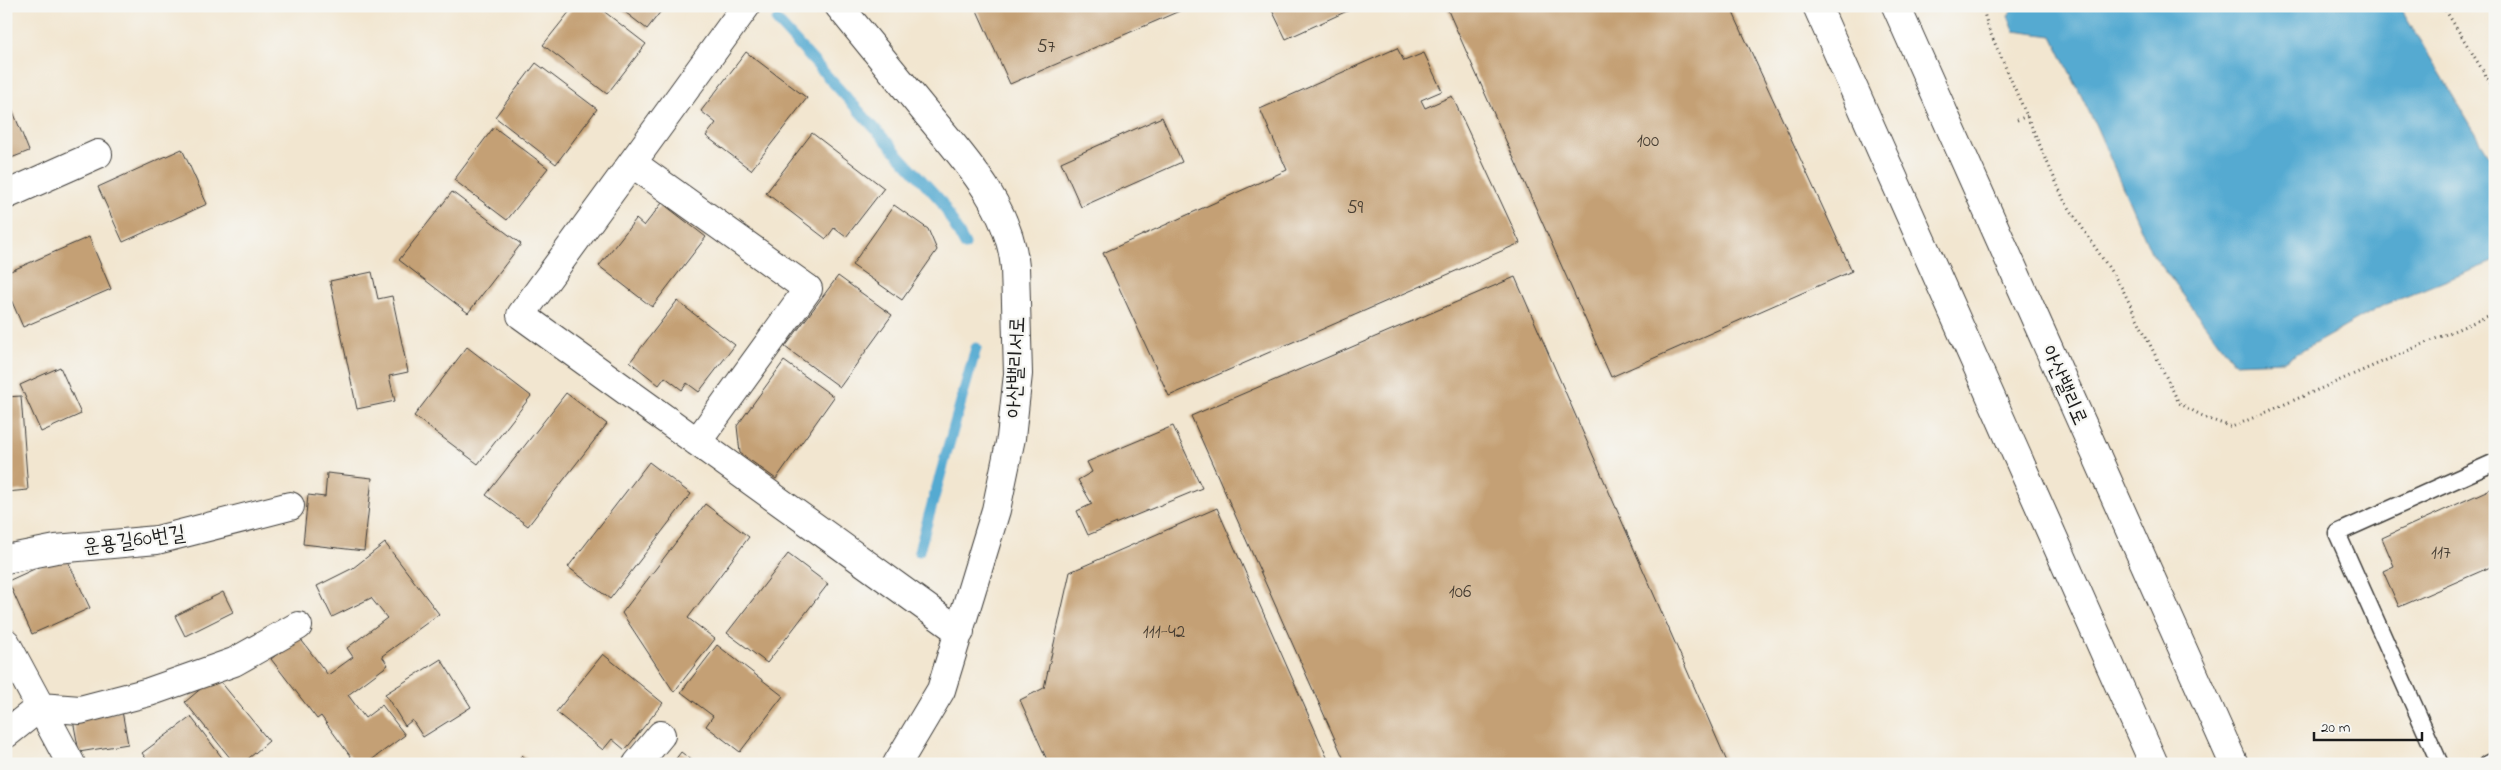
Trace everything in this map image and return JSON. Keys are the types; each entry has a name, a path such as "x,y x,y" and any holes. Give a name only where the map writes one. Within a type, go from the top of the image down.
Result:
{"street":[{"path":"746,6 521,315 960,632"},
{"name":"아산밸리서로","path":"839,6 972,168 997,206 1014,250 1018,302 1018,374 1011,438 996,510 942,690 897,764"},
{"path":"1817,6 2154,764"},
{"name":"아산밸리로","path":"1896,6 2234,764"},
{"path":"6,195 98,154"},
{"path":"632,163 808,290 697,442"},
{"name":"운용길60번길","path":"6,559 56,549 157,540 290,506"},
{"path":"6,734 40,707 80,710 149,692 234,662 298,626"},
{"path":"6,643 71,764"},
{"path":"637,764 661,735"}],"lane":[{"path":"2440,764 2337,533 2495,462"},
{"path":"2487,764 2495,760"}],"path":[{"path":"1982,6 1990,30 2064,200 2122,288 2179,403 2206,418 2232,427 2495,313"},
{"path":"2443,6 2495,90"},
{"path":"2016,120 2027,116"}],"water":[{"path":"2014,6 2399,6 2489,155 2495,159 2495,261 2382,306 2284,361 2234,363 2151,252 2096,126 2052,36 2014,31 2008,16"}],"building":[{"path":"574,6 597,6 646,44 607,94 543,45"},
{"path":"617,6 665,6 647,29"},
{"path":"975,6 1191,6 1010,84"},
{"path":"1270,6 1358,6 1286,39"},
{"path":"1446,6 1730,6 1852,271 1611,377"},
{"path":"1397,48 1404,61 1424,53 1442,91 1421,100 1425,108 1452,96 1520,243 1169,396 1103,253 1287,170 1260,109"},
{"path":"746,52 807,98 751,170 706,136 716,123 701,111"},
{"path":"536,63 597,109 556,164 495,117"},
{"path":"6,94 29,151 6,160"},
{"path":"1162,117 1182,162 1081,207 1061,162"},
{"path":"494,127 548,168 507,220 454,180"},
{"path":"812,133 884,188 846,237 834,228 826,239 766,193"},
{"path":"182,149 207,204 123,242 98,187"},
{"path":"452,192 521,244 468,313 399,260"},
{"path":"662,203 706,237 652,307 599,266 636,219 644,226"},
{"path":"894,205 928,229 937,250 902,300 852,265"},
{"path":"89,237 111,289 23,327 6,288 6,273"},
{"path":"372,272 378,299 392,296 408,372 389,376 395,401 357,409 330,281"},
{"path":"838,276 892,315 840,387 785,347"},
{"path":"1515,277 1728,764 1346,764 1191,416"},
{"path":"677,301 735,345 699,392 687,383 682,390 665,377 659,385 630,362"},
{"path":"467,347 531,396 478,464 414,416"},
{"path":"784,361 834,397 776,479 740,453 737,426"},
{"path":"60,367 81,414 41,432 20,385"},
{"path":"566,393 607,424 528,526 486,495"},
{"path":"21,396 28,490 6,492 6,397"},
{"path":"1173,426 1202,488 1088,535 1077,511 1092,504 1078,480 1092,472 1087,462"},
{"path":"649,462 691,494 610,599 568,567"},
{"path":"327,473 372,478 364,551 303,544 308,495 325,497"},
{"path":"2495,487 2495,565 2399,607 2383,571 2394,566 2382,538"},
{"path":"705,504 749,537 688,618 715,639 674,692 622,613"},
{"path":"1217,508 1330,764 1039,764 1047,760 1020,700 1044,688 1070,572"},
{"path":"385,543 439,614 382,656 388,665 348,695 365,718 382,705 405,735 366,764 356,764 321,716 317,719 271,659 299,637 328,675 353,657 347,648 387,618 371,598 332,617 317,586 353,568"},
{"path":"788,554 828,584 767,663 727,633"},
{"path":"65,555 90,608 32,634 8,581"},
{"path":"223,592 233,612 185,636 175,616"},
{"path":"717,645 783,696 740,752 706,726 713,716 681,692"},
{"path":"603,654 663,703 625,750 612,739 603,750 556,712"},
{"path":"441,659 471,707 423,737 412,720 405,726 385,694"},
{"path":"216,676 269,741 242,764 235,764 185,702"},
{"path":"122,711 128,744 79,752 73,720"},
{"path":"191,717 227,764 150,764 142,753"},
{"path":"681,752 697,764 672,764"},
{"path":"522,755 532,764 516,764"}],"waterway":[{"path":"777,21 941,201 965,245"},
{"path":"919,551 976,348"}]}
